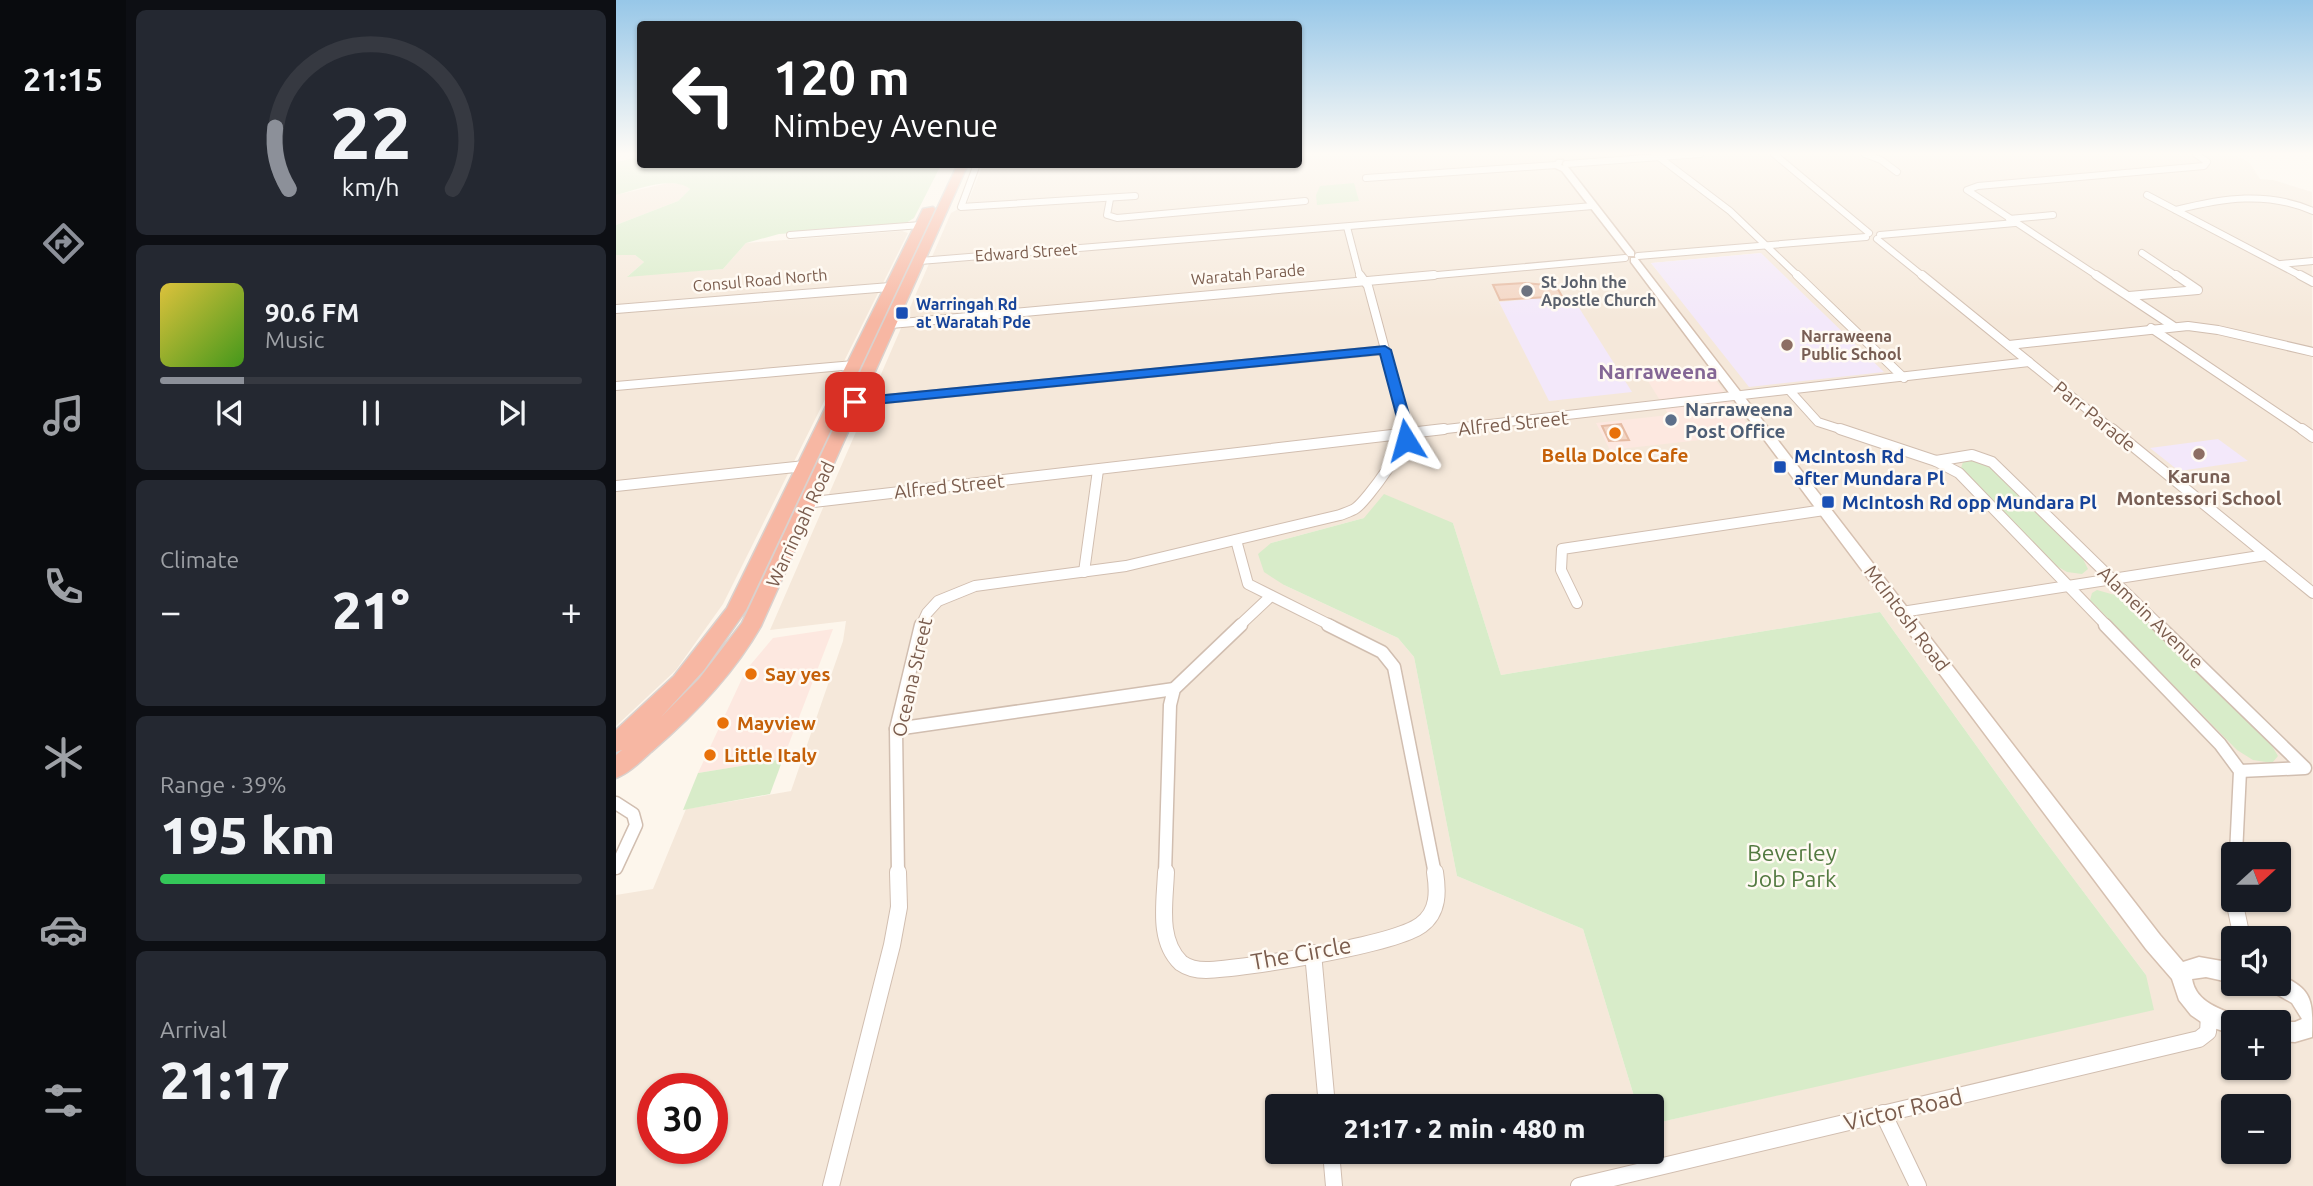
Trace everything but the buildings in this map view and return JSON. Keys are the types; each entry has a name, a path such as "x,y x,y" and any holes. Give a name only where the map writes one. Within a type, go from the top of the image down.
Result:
{"highway":[{"name":"Warringah Road","path":"616,743 660,704 716,641 736,610 929,209"},
{"name":"Warringah Road","path":"616,768 681,711 732,654 759,612 942,209"},
{"name":"Consul Road North","path":"890,287 908,286"},
{"name":"Waratah Parade","path":"873,326 891,324"}],"street":[{"path":"1108,209 1107,215 1117,218 1213,209"},
{"name":"Edward Street","path":"920,261 1554,209"},
{"name":"McIntosh Road","path":"1596,209 2144,932 2181,975 2186,995 2209,1016"},
{"path":"1727,209 1904,379"},
{"path":"1838,209 1867,235 1878,237 2053,215"},
{"path":"1995,209 2173,326"},
{"path":"2176,210 2313,282"},
{"path":"790,235 921,226"},
{"path":"1347,227 1360,277 1368,286 1408,435"},
{"name":"Waratah Parade","path":"891,324 1867,235"},
{"name":"Parr Parade","path":"1878,237 2313,593"},
{"path":"2129,296 2198,290 2142,253"},
{"path":"2279,264 2313,261"},
{"name":"Consul Road North","path":"616,309 890,287"},
{"path":"2009,345 2173,326 2211,329 2313,352"},
{"path":"2151,328 2313,437"},
{"path":"855,402 1385,350"},
{"name":"Alfred Street","path":"787,505 1904,379 2029,362"},
{"path":"616,386 854,365"},
{"name":"Alamein Avenue","path":"1790,391 1818,422 1936,461 1959,473 2220,744 2241,771 2305,768 1992,461 1972,455 1936,461"},
{"name":"Oceana Street","path":"831,1186 892,945 899,907 896,729 922,621 930,606 951,593 975,586 1126,566 1353,510 1402,448 1408,435"},
{"path":"616,486 805,466"},
{"path":"1084,572 1098,470"},
{"path":"1577,603 1567,590 1559,555 1562,549 1824,510"},
{"name":"The Circle","path":"1174,689 1170,705 1164,930 1169,948 1183,965 1203,970 1313,953 1404,934 1420,925 1433,911 1439,894 1394,667 1382,652 1248,584 1236,540"},
{"path":"1902,611 2266,555"},
{"path":"896,729 1174,689 1270,596"},
{"path":"2237,842 2241,771"},
{"path":"616,803 633,814 636,825 616,867"},
{"path":"1313,953 1326,1094"},
{"path":"2181,975 2187,968 2196,967 2221,971"},
{"path":"2291,991 2299,996 2311,1019 2291,1026"},
{"path":"2209,1016 2221,1020"},
{"name":"Victor Road","path":"1579,1186 2199,1039 2208,1032 2209,1016"},
{"path":"1883,1113 1918,1186"},
{"path":"1332,1164 1334,1186"}],"shaded area":[{"path":"616,209 656,209 616,225"},
{"path":"957,209 2312,209 2313,1186 616,1186 616,895 653,889 686,809 791,791 843,641 846,621 770,630 951,213","holes":["1761,253 1697,318 1651,263","1364,518 1453,523 1501,675 1880,612 2040,834 2146,975 1908,1065 1664,1121 1664,1164 1265,1164 1265,1094 1633,1094 1583,929 1457,876 1414,657 1398,638 1284,585 1271,543"]},
{"path":"902,231 908,233 723,604 676,670 616,726 616,255 635,255 644,262 628,276 723,269 746,243"},
{"name":"Narraweena Public School","path":"1761,253 1884,372 1749,387 1651,263"},
{"path":"1571,295 1632,392 1549,401 1499,302"},
{"path":"1706,367 1755,434 1610,450 1596,423 1669,415 1643,373"},
{"name":"Karuna Montessori School","path":"2218,439 2248,461 2179,471 2150,448"},
{"path":"833,629 783,759 698,773 746,670 773,638"}],"green space":[{"path":"656,209 918,209 914,218 903,225 779,234 746,243 723,269 627,277 644,262 635,255 616,255 616,225"},
{"path":"1968,460 1988,465 2083,559 2088,569 2082,574 2067,572 2055,565 1961,468 1963,462"},
{"name":"Beverley Job Park","path":"1384,494 1453,523 1501,675 1880,612 2040,834 2146,975 2154,1010 1664,1121 1664,1094 1633,1094 1583,929 1457,876 1414,657 1398,638 1284,585 1264,572 1258,554 1271,543 1364,518"},
{"path":"2097,590 2122,597 2269,741 2278,756 2272,763 2253,760 2237,750 2090,600 2092,593"},
{"path":"783,759 770,794 683,810 698,773"}],"place":[{"name":"St John the Apostle Church","path":"1527,291"},
{"name":"Warringah Rd at Waratah Pde","path":"902,313"},
{"name":"Narraweena Public School","path":"1787,345"},
{"name":"Narraweena Post Office","path":"1671,420"},
{"name":"Bella Dolce Cafe","path":"1615,433"},
{"name":"Karuna Montessori School","path":"2199,454"},
{"name":"McIntosh Rd after Mundara Pl","path":"1780,467"},
{"name":"McIntosh Rd opp Mundara Pl","path":"1828,502"},
{"name":"Say yes","path":"751,674"},
{"name":"Mayview","path":"723,723"},
{"name":"Little Italy","path":"710,755"}],"district":[{"name":"Narraweena","path":"1658,371"}],"route":[{"path":"855,402 1385,350 1407,429 1406,440"}]}
